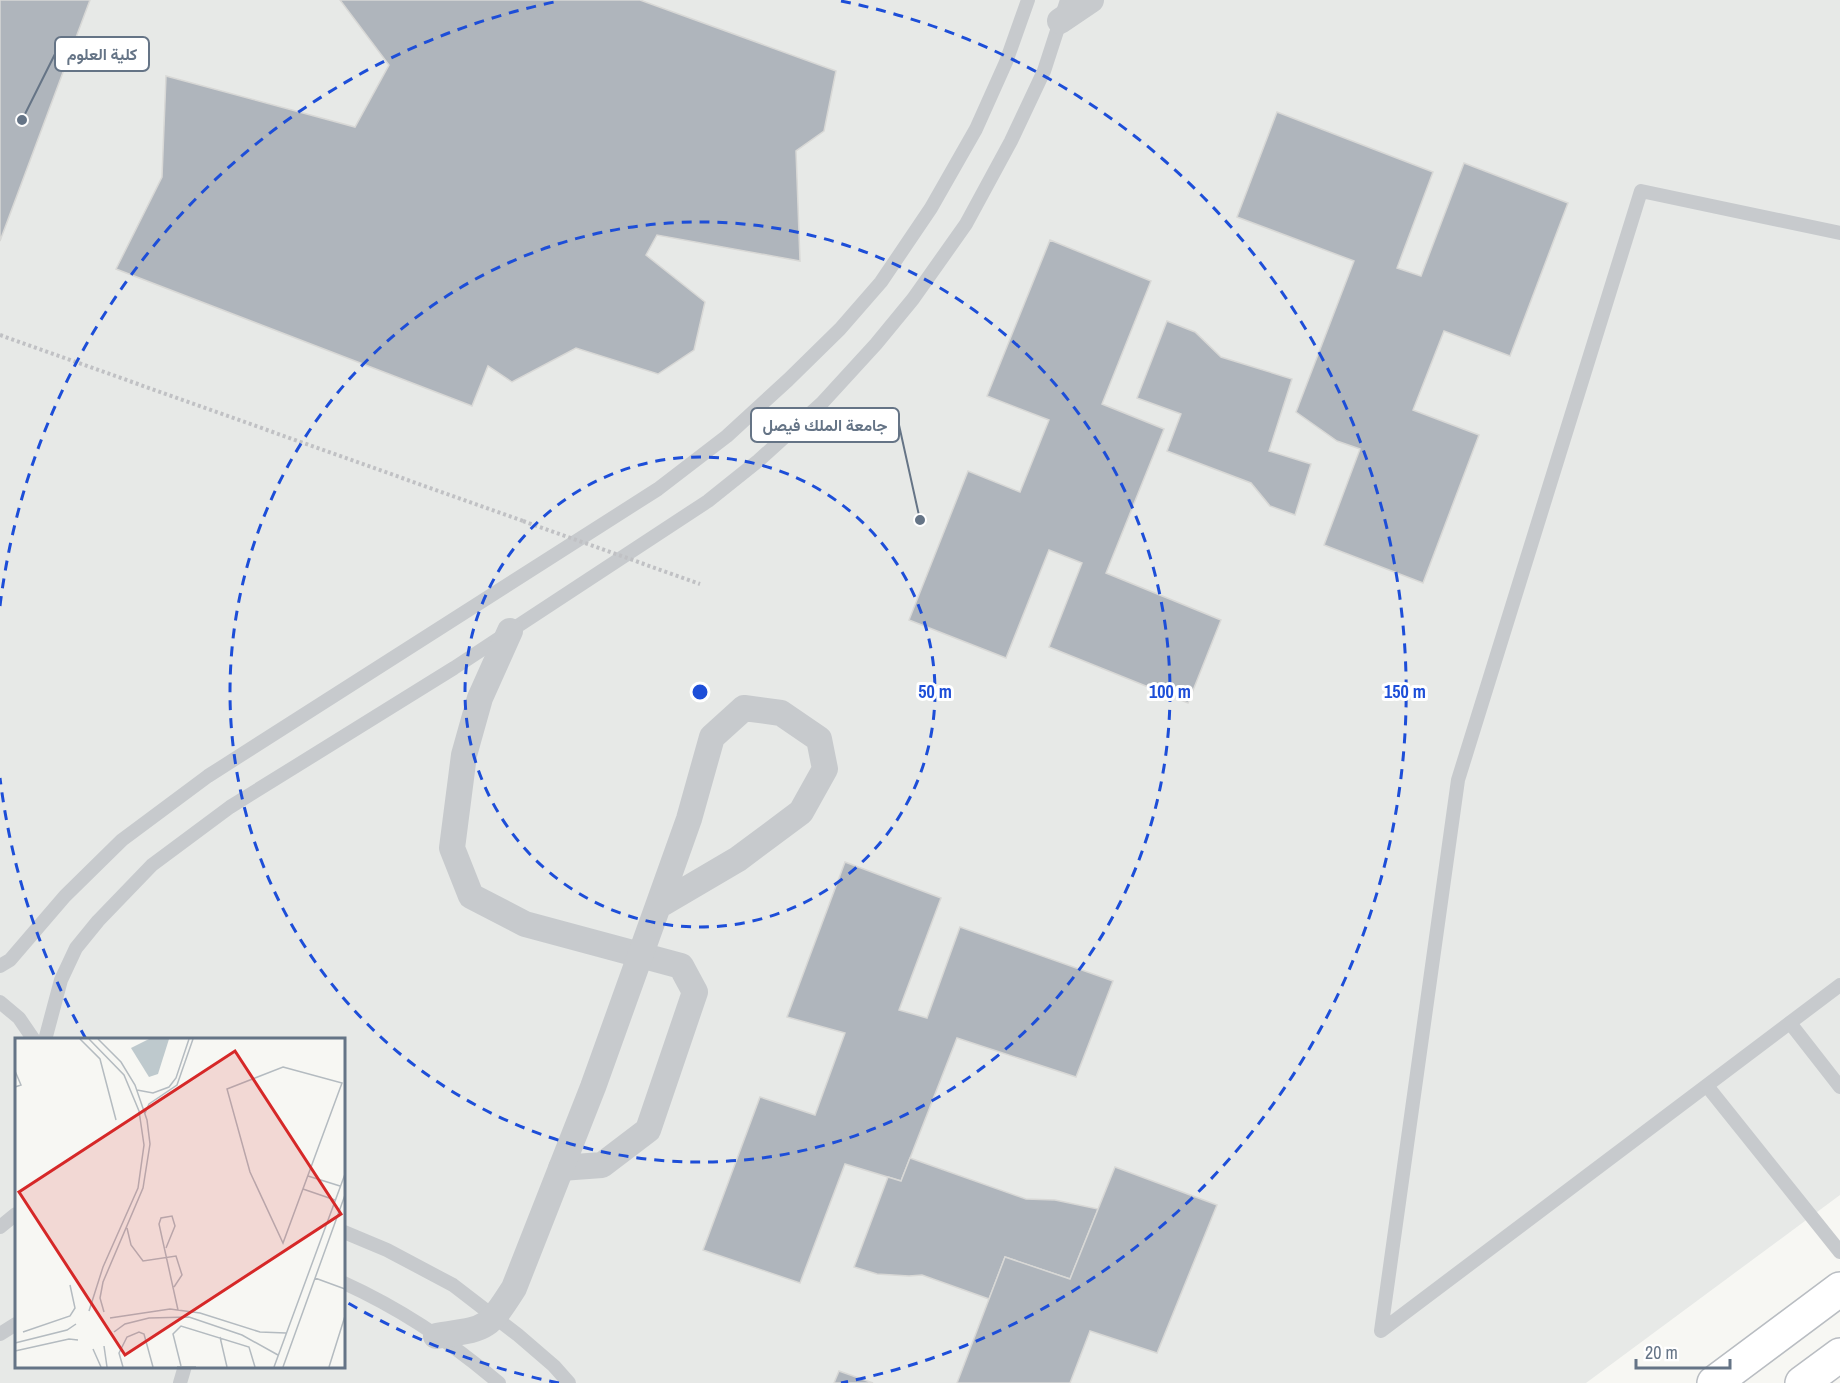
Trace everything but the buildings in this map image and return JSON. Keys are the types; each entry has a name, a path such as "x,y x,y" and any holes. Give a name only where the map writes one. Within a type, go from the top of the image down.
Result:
{"street":[{"path":"1064,10 1091,0"},
{"path":"510,631 480,698 464,755 452,848 471,896 525,924 681,966 695,992 648,1130 602,1165 561,1168"},
{"path":"436,1336 480,1329 495,1318 514,1288 593,1087 657,906 689,819 712,737 744,708 780,713 819,739 825,769 801,812 738,860 657,906"},
{"path":"1714,1383 1840,1289"},
{"path":"1802,1383 1840,1355"}],"lane":[{"path":"0,966 10,960 58,904 122,840 208,776 658,489 727,436 788,380 840,329 880,282 930,208 976,129 1006,62 1028,0"},
{"path":"46,1038 61,980 76,948 98,921 152,865 230,807 510,631 708,501 758,461 822,403 913,299 966,224 1011,141 1039,81 1064,10"},
{"path":"1840,233 1641,191 1458,780 1381,1331 1840,986"},
{"path":"0,1002 19,1018 33,1038"},
{"path":"1790,1023 1840,1087"},
{"path":"1707,1086 1840,1252"},
{"path":"0,1227 15,1215"},
{"path":"345,1232 387,1250 453,1285 554,1366 569,1383"},
{"path":"345,1283 371,1296 436,1336 499,1383"},
{"path":"0,1334 15,1325"},
{"path":"180,1383 184,1368"}],"path":[{"path":"0,336 700,584"}],"shaded area":[{"path":"0,0 1840,0 1840,1195 1586,1383 0,1383"}],"place":[{"name":"كلية العلوم","path":"22,120"},
{"name":"جامعة الملك فيصل","path":"920,520"}]}
